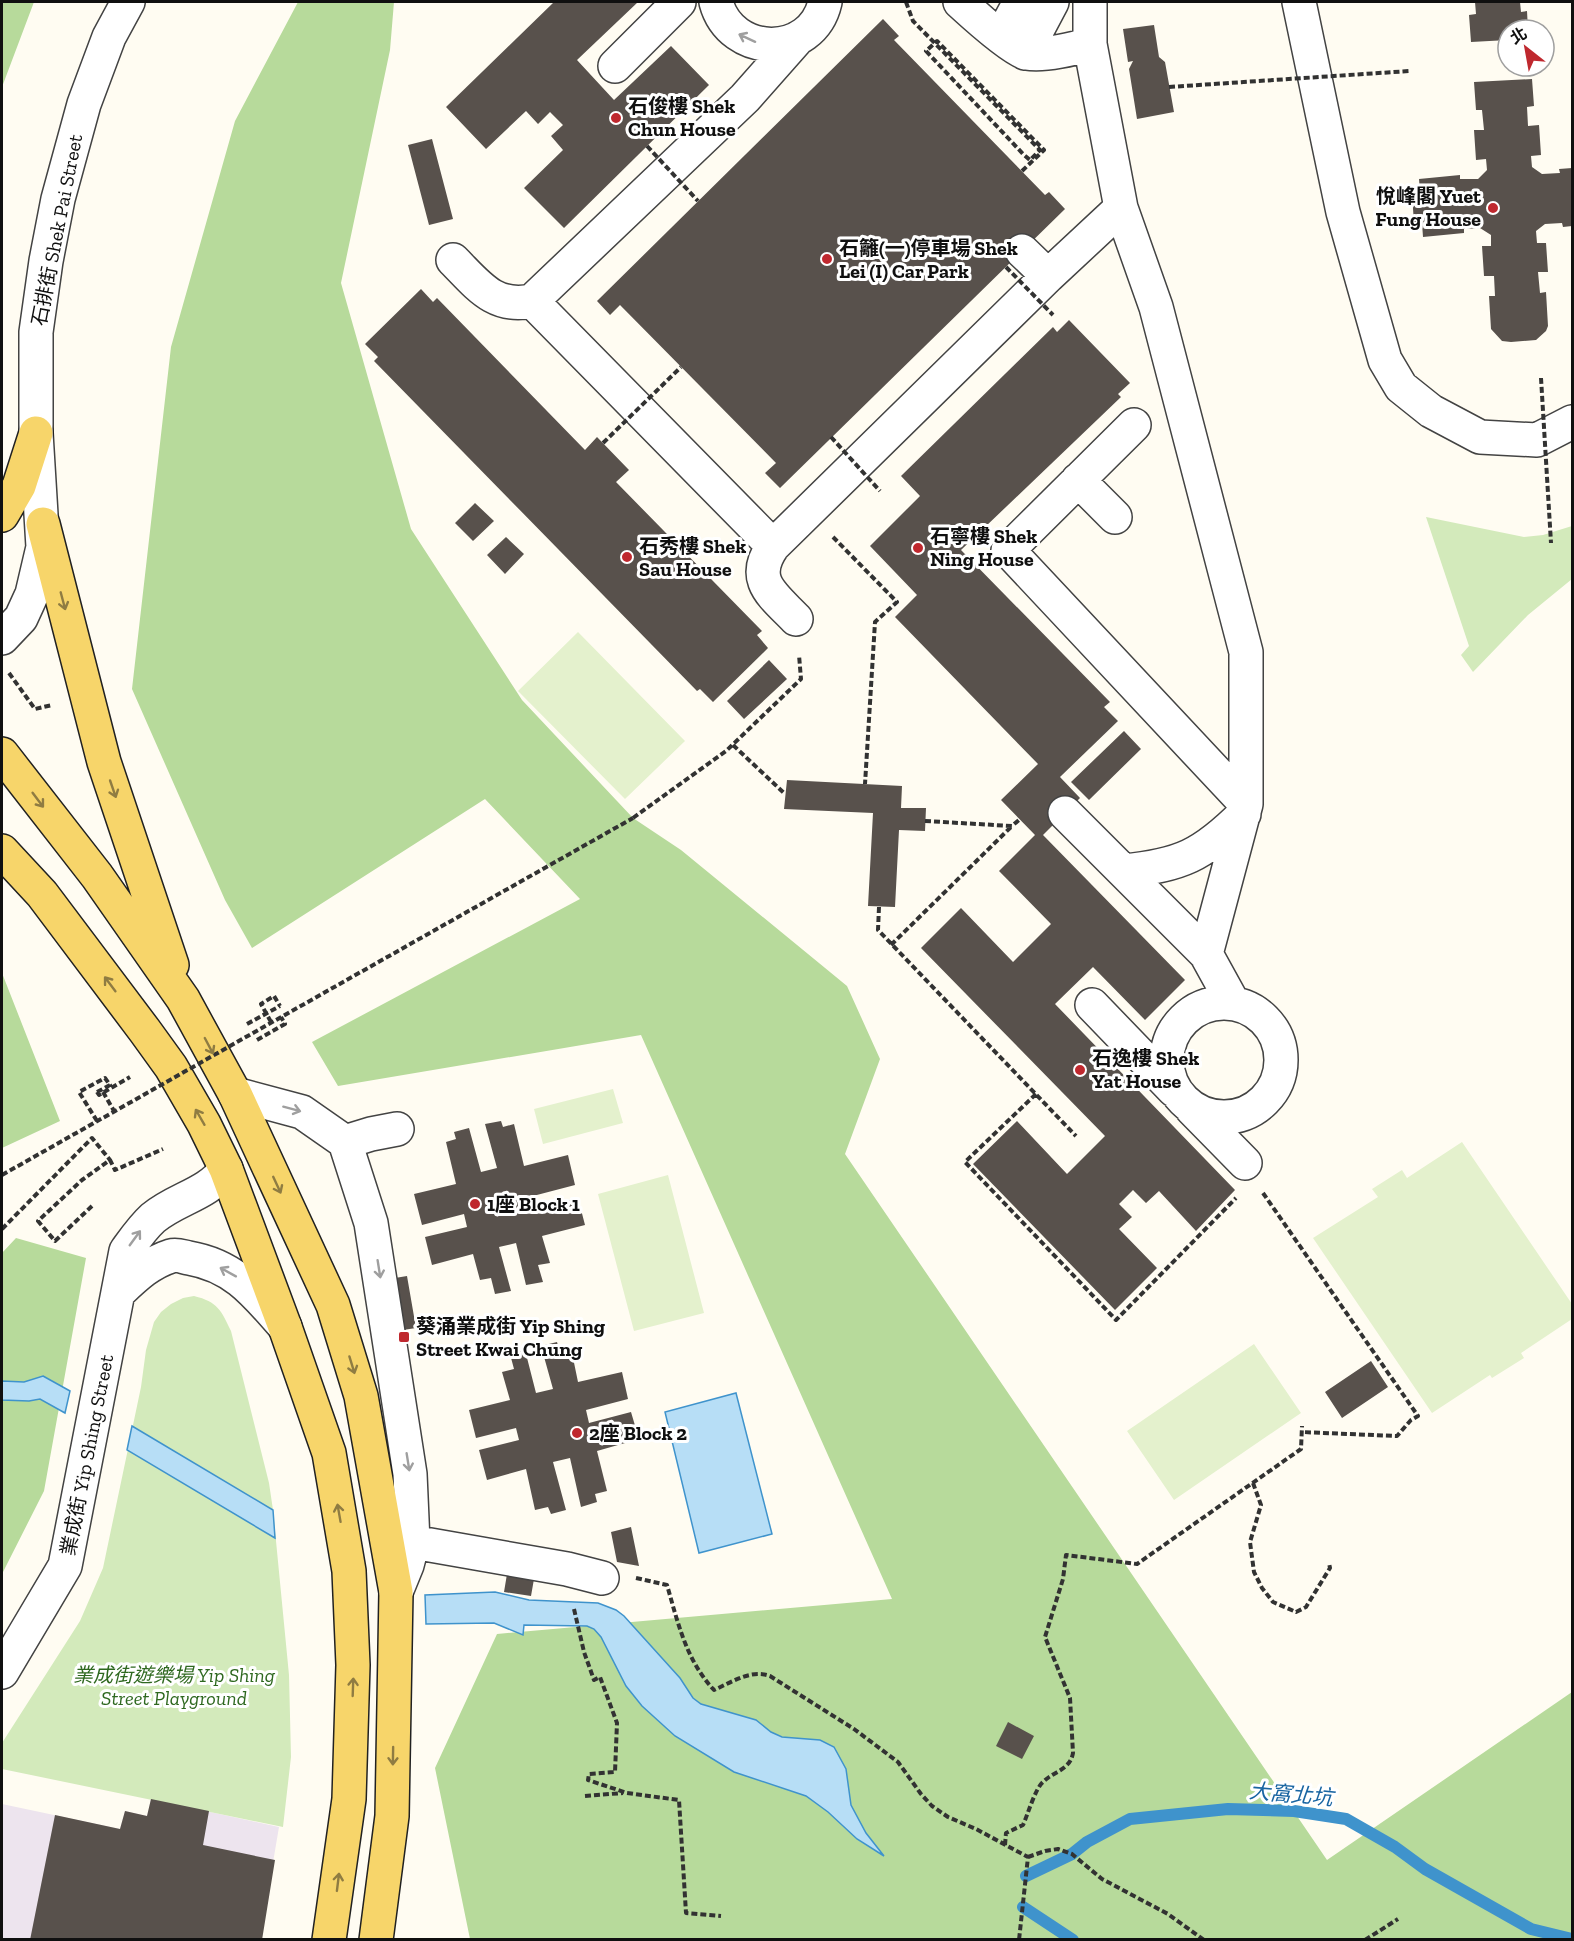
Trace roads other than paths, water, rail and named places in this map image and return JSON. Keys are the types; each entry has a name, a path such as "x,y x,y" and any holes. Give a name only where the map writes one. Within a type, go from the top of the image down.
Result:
{"main road":[{"path":"2,515 19,486 36,433"},
{"path":"43,524 104,762 183,999"},
{"path":"2,754 97,876 183,999 235,1094 333,1305 361,1396 396,1592 392,1816 376,1940"},
{"path":"2,829 42,894 171,1067 204,1124 226,1168 329,1453 349,1571 353,1665 349,1799 329,1940"},
{"path":"2,851 42,894"}],"street":[{"name":"石排街 Shek Pai Street","path":"2,638 21,618 32,594 43,547 36,433 36,332 58,199 84,105 109,37 128,2"},
{"path":"615,66 679,2"},
{"path":"716,2 719,12 730,27 744,38 762,44 780,44 798,38"},
{"path":"453,260 482,290 500,301 516,304 532,301 745,98 798,38 813,26 825,2"},
{"path":"992,23 1020,2"},
{"path":"992,23 1052,2"},
{"path":"1090,2 1090,44 1121,208 1156,307 1246,652 1245,809 1206,954"},
{"path":"1299,2 1343,212 1385,360 1401,387 1431,411 1480,437 1537,440 1572,422"},
{"path":"992,23 1069,50 1090,44"},
{"path":"796,619 768,590 762,578 763,563 773,546 1048,276 1121,208"},
{"path":"1014,259 1048,276"},
{"path":"532,301 773,546"},
{"path":"1134,425 1008,550 1245,809"},
{"path":"1078,480 1115,517"},
{"path":"1123,871 1150,869 1187,859 1220,838 1245,809"},
{"path":"1065,813 1206,954 1233,1003"},
{"path":"1214,1003 1233,1003 1250,1009 1265,1020 1276,1035 1281,1053 1281,1072 1273,1089 1261,1103 1245,1113 1227,1117 1208,1116 1184,1101 1168,1076 1166,1057 1171,1038 1181,1022 1196,1010 1214,1003"},
{"path":"1092,1005 1252,1176"},
{"path":"235,1094 302,1112 345,1142 371,1223 410,1474 413,1542 396,1592"},
{"path":"345,1142 397,1129"},
{"name":"業成街 Yip Shing Street","path":"2,1672 65,1566 126,1251 139,1232 154,1217 217,1181 226,1168"},
{"path":"118,1293 144,1268 174,1255 198,1259 228,1271 246,1283 285,1327"},
{"path":"413,1542 599,1577"}],"water":[{"path":"43,1376 70,1391 65,1413 40,1399 2,1400 2,1381 24,1382"},
{"path":"736,1393 772,1534 699,1553 665,1412"},
{"path":"132,1426 273,1510 275,1538 127,1450"},
{"path":"495,1592 529,1600 598,1603 616,1610 680,1678 693,1698 701,1704 756,1720 771,1732 782,1737 820,1740 834,1747 846,1769 851,1805 866,1833 884,1856 857,1839 828,1812 806,1796 734,1772 675,1736 642,1706 626,1686 601,1637 594,1629 587,1626 524,1625 523,1635 494,1623 426,1624 425,1595"}],"waterway":[{"name":"大窩北坑","path":"1026,1876 1072,1854 1087,1842 1130,1819 1228,1809 1294,1811 1346,1819 1395,1847 1425,1869 1531,1929 1572,1939"},
{"path":"1023,1907 1073,1940"}],"place":[{"name":"石俊樓 Shek Chun House","path":"616,118"},
{"name":"悅峰閣 Yuet Fung House","path":"1493,208"},
{"name":"石籬(一)停車場 Shek Lei (I) Car Park","path":"827,259"},
{"name":"石寧樓 Shek Ning House","path":"918,548"},
{"name":"石秀樓 Shek Sau House","path":"627,557"},
{"name":"石逸樓 Shek Yat House","path":"1080,1070"},
{"name":"1座 Block 1","path":"475,1204"},
{"name":"葵涌業成街 Yip Shing Street Kwai Chung","path":"404,1337"},
{"name":"2座 Block 2","path":"577,1433"}],"park label":[{"name":"業成街遊樂場 Yip Shing Street Playground","path":"174,1686"}]}
